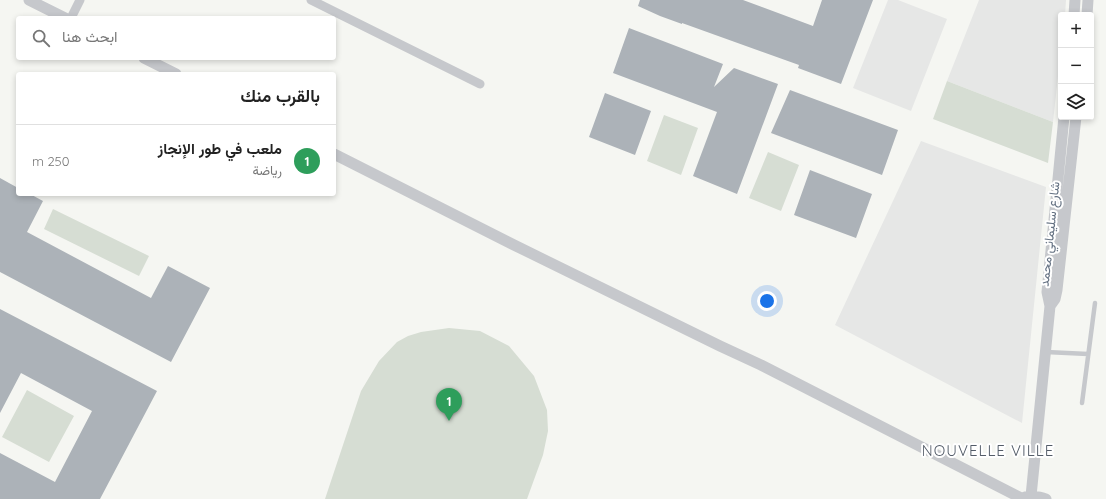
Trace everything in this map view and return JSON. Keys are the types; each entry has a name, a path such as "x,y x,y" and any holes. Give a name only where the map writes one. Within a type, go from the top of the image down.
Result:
{"street":[{"path":"29,0 61,16"},
{"path":"72,16 80,0"},
{"path":"311,0 480,84"},
{"path":"1074,12 1075,0"},
{"path":"1087,12 1088,0"},
{"path":"148,60 172,72"},
{"name":"شارع سليماني محمد","path":"1050,306 1047,292 1064,120"},
{"name":"شارع سليماني محمد","path":"1050,306 1055,299 1057,290 1076,120"},
{"path":"336,155 514,245 761,365 1024,498 1042,497 1046,499"},
{"path":"1024,498 1045,352 1050,306"}],"lane":[{"path":"1082,403 1095,303"},
{"path":"1045,352 1088,354"}],"shaded area":[{"path":"888,0 898,0 947,19 911,111 853,88"},
{"path":"979,0 1066,0 1065,12 1058,12 1058,76 1053,122 947,81"},
{"path":"947,81 1053,122 1048,163 933,119"},
{"path":"664,115 698,128 681,175 647,161"},
{"path":"921,141 1046,187 1022,423 835,325"},
{"path":"768,152 799,165 781,211 749,198"},
{"path":"53,209 149,256 139,276 44,229"},
{"path":"449,328 480,331 509,346 534,376 547,410 548,431 543,455 527,499 325,499 361,391 379,361 397,342 408,336 421,332"},
{"path":"27,390 74,416 49,462 2,437"}],"building":[{"path":"640,0 743,0 813,26 822,0 873,0 841,84 798,68 799,65 660,16 638,6"},
{"path":"629,28 723,64 714,87 734,68 778,84 737,194 693,176 717,112 613,73"},
{"path":"790,90 898,130 882,175 771,133"},
{"path":"605,93 651,111 635,155 589,137"},
{"path":"810,170 872,194 856,238 794,215"},
{"path":"0,178 16,187 16,196 34,196 43,201 27,232 151,298 168,266 210,288 171,362 0,272"},
{"path":"0,309 157,391 100,499 0,499 0,453 55,482 92,411 21,373 0,413"}],"place":[{"name":"ملعب في طور الإنجاز","path":"449,421"}],"district":[{"name":"NOUVELLE VILLE","path":"988,450"}]}
